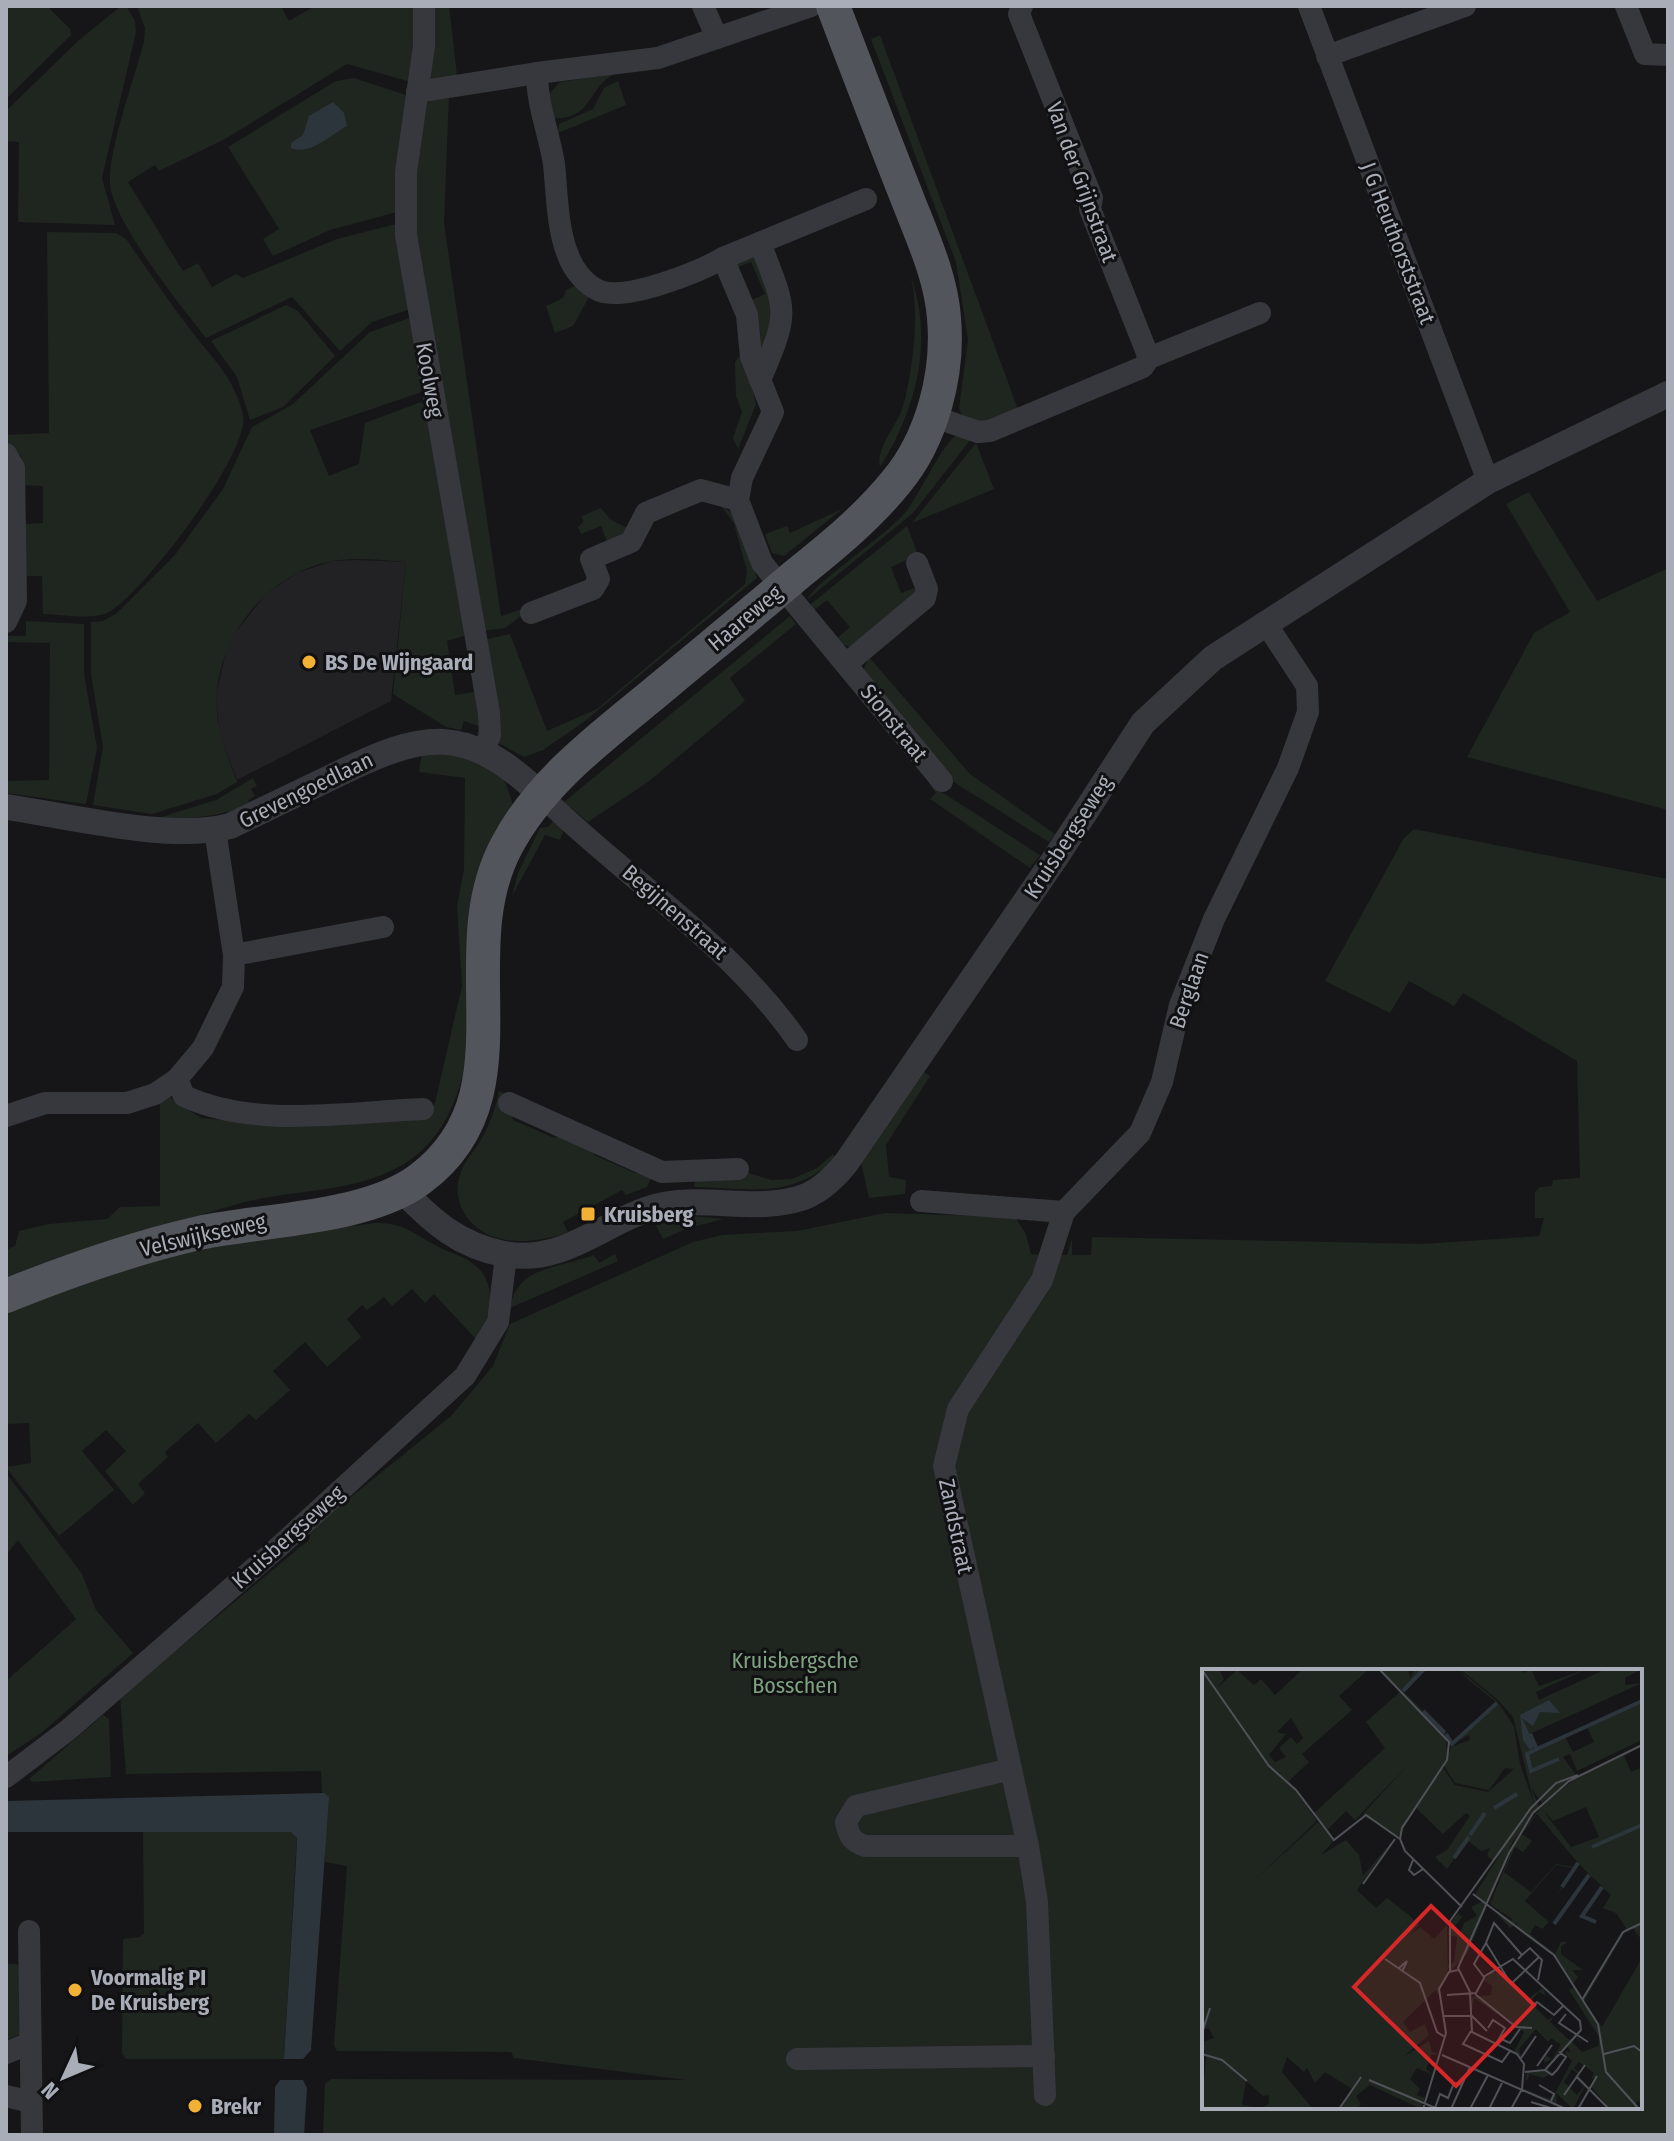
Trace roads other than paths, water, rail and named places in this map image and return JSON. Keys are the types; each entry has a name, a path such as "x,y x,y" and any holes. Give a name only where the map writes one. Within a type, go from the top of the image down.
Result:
{"main road":[{"name":"Haareweg","path":"403,1191 444,1157 472,1115 484,1044 480,947 484,908 500,858 517,826 541,795 588,749 876,506 917,451 932,416 943,352 945,317 938,284 833,6"},
{"name":"Velswijkseweg","path":"6,1296 167,1241 268,1220 347,1210 403,1191"}],"street":[{"name":"Koolweg","path":"424,6 424,46 406,172 406,235 489,713 490,735 484,751"},
{"path":"703,6 717,38"},
{"path":"417,92 658,58 811,6"},
{"name":"Van der Grijnstraat","path":"1022,6 1019,14 1092,198 1090,209 1149,358"},
{"name":"J G Heuthorststraat","path":"1309,6 1488,481"},
{"path":"1327,56 1465,6"},
{"path":"1626,6 1645,54 1668,55"},
{"path":"537,73 539,108 551,147 567,254 586,282 600,291 616,293 689,276 723,258 866,199"},
{"path":"760,243 783,302 783,327 760,380"},
{"path":"531,613 593,589 599,579 591,559 631,542 646,513 701,490 738,500 742,478 773,412 751,357 747,315 723,258"},
{"path":"932,416 978,432 990,431 1143,367 1149,358 1260,313"},
{"name":"Kruisbergseweg","path":"403,1191 433,1222 452,1235 506,1255 555,1252 588,1240 634,1214 686,1202 767,1204 792,1201 812,1194 840,1171 1056,857 1143,723 1213,658 1488,481 1668,394"},
{"path":"6,454 14,468 16,601 11,618 6,622"},
{"name":"Sionstraat","path":"738,500 762,563 942,781"},
{"name":"Sionstraat","path":"846,664 925,598 927,589 917,563"},
{"name":"Berglaan","path":"1064,1212 1140,1133 1162,1082 1180,1005 1208,933 1288,768 1308,712 1307,686 1265,622"},
{"name":"Grevengoedlaan","path":"6,807 158,831 215,830 391,748 438,741 484,751 519,774 541,795"},
{"name":"Begijnenstraat","path":"541,795 714,944 756,986 797,1040"},
{"path":"6,1116 45,1103 127,1103 155,1094 177,1079 203,1048 233,987 234,955 215,830"},
{"path":"234,955 383,927"},
{"path":"177,1079 184,1096 200,1104 267,1115 423,1109"},
{"path":"509,1103 662,1172 738,1169"},
{"path":"683,1172 686,1202"},
{"path":"921,1201 1064,1212"},
{"name":"Zandstraat","path":"1045,2095 1037,1902 1028,1846 944,1466 958,1409 1042,1280 1064,1212"},
{"name":"Kruisbergseweg","path":"6,1777 68,1730 273,1551 465,1376 498,1322 506,1255"},
{"path":"1011,1769 856,1806 846,1822 848,1834 853,1842 865,1846 1028,1846"},
{"path":"29,1931 32,2135"},
{"path":"6,2053 30,2043"},
{"path":"797,2059 1044,2056"},
{"path":"6,2096 31,2102"}],"place":[{"name":"BS De Wijngaard","path":"309,662"},
{"name":"Kruisberg","path":"588,1214"},
{"name":"Voormalig PI De Kruisberg","path":"75,1990"},
{"name":"Brekr","path":"195,2106"}],"park label":[{"name":"Kruisbergsche Bosschen","path":"795,1672"}]}
